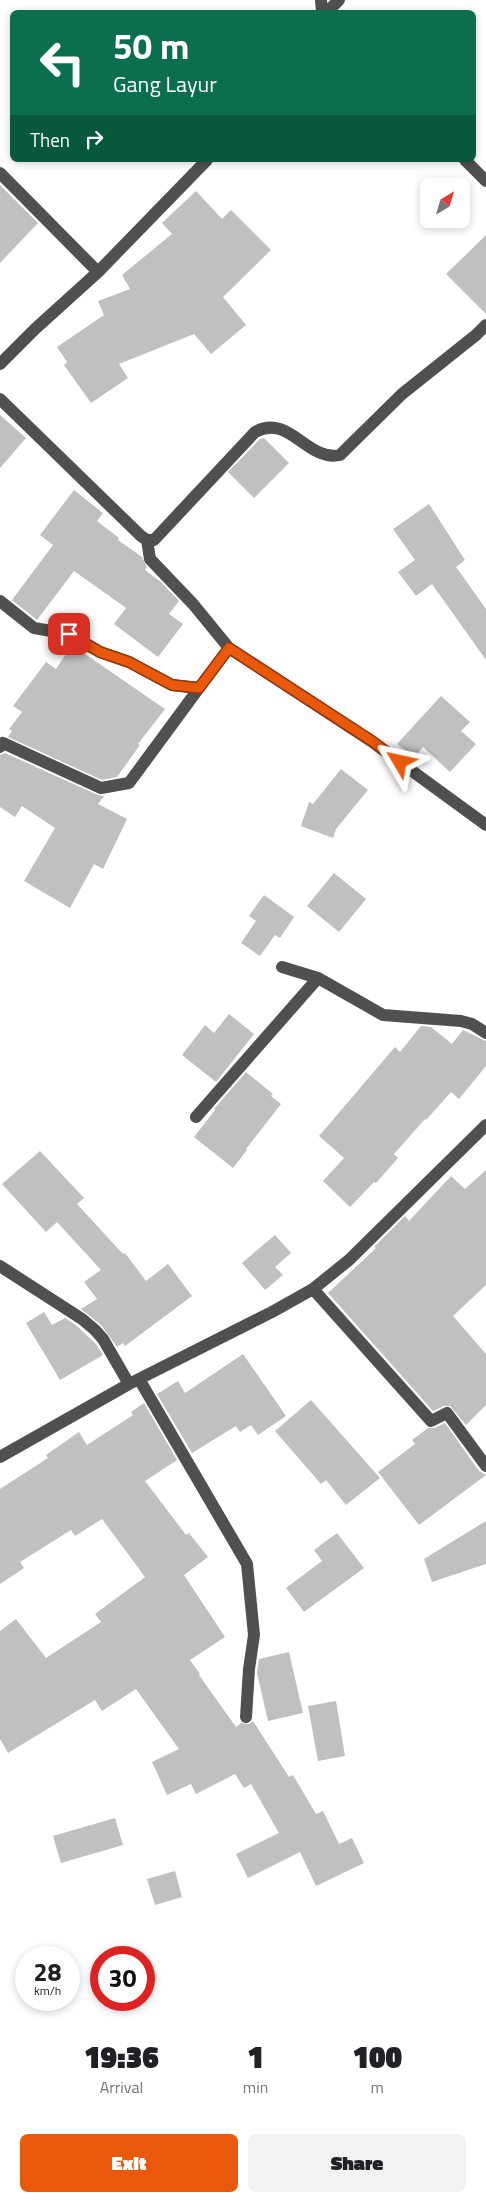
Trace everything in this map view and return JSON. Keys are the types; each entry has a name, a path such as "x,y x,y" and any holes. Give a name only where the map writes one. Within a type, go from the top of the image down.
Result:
{"street":[{"path":"329,10 339,0"},
{"path":"0,364 35,329 98,272 206,162"},
{"path":"466,162 486,181"},
{"path":"0,173 98,272"},
{"path":"0,399 141,536 147,540 154,540 256,432 264,427 274,427 288,432 320,453 332,456 340,455 402,394 486,325"},
{"path":"147,540 150,559 193,604 229,648 372,741 486,826"},
{"path":"0,601 34,628 69,634 100,652 129,662 172,685 199,688"},
{"path":"0,747 3,743 101,788 129,783 229,648"},
{"path":"282,967 318,978 383,1015 461,1020 472,1024 486,1033"},
{"path":"196,1117 318,978"},
{"path":"0,1457 134,1381 272,1312 313,1288 349,1260 486,1125"},
{"path":"0,1266 82,1319 103,1339 134,1381 247,1564 254,1634 249,1669 246,1717"},
{"path":"313,1288 431,1421 448,1413 486,1466"}],"building":[{"path":"0,185 38,223 0,263"},
{"path":"196,191 222,219 231,210 271,250 223,297 246,325 211,354 194,334 119,364 128,378 91,403 64,365 67,362 57,347 104,315 98,301 130,289 122,275 172,234 162,223"},
{"path":"486,235 486,314 446,274"},
{"path":"0,415 26,438 0,468"},
{"path":"264,438 289,463 254,498 228,472 260,439"},
{"path":"74,490 103,513 97,521 119,538 118,540 142,557 147,567 145,570 161,582 179,601 169,614 183,624 158,657 114,624 126,608 74,571 37,620 12,600 53,545 40,535"},
{"path":"429,504 465,560 456,567 486,609 486,660 432,584 416,596 398,572 415,560 393,529"},
{"path":"72,645 165,709 138,744 140,745 117,777 102,780 8,737 12,731 9,729 22,712 13,706 46,662 56,669"},
{"path":"441,696 470,722 461,731 476,744 450,772 423,747 414,758 397,744"},
{"path":"5,753 104,796 98,804 127,819 103,869 94,864 70,908 24,881 55,828 22,806 15,817 0,807 0,755"},
{"path":"341,769 368,790 336,829 333,838 301,826 309,802 313,804"},
{"path":"334,873 366,899 339,932 307,906"},
{"path":"264,895 294,917 280,938 275,935 260,956 241,943 256,921 249,916"},
{"path":"229,1014 254,1034 216,1082 182,1055 205,1025 214,1033"},
{"path":"421,1026 431,1027 452,1044 463,1030 486,1041 486,1066 459,1099 451,1092 394,1154 398,1158 376,1183 374,1182 350,1207 323,1181 344,1158 319,1136 395,1047 400,1052"},
{"path":"246,1072 273,1094 271,1096 281,1104 233,1168 194,1137 214,1109"},
{"path":"40,1151 84,1198 77,1204 123,1254 125,1253 146,1281 168,1264 192,1296 125,1346 123,1343 117,1347 101,1325 81,1309 97,1299 84,1282 101,1270 57,1222 46,1232 2,1184"},
{"path":"486,1170 486,1285 453,1316 486,1354 486,1405 466,1425 450,1406 444,1406 433,1411 328,1293 376,1248 374,1247 405,1216 409,1221 451,1176 465,1189"},
{"path":"275,1235 291,1253 275,1267 283,1275 265,1290 242,1263"},
{"path":"44,1312 52,1325 65,1318 77,1326 96,1344 103,1355 60,1380 26,1323"},
{"path":"243,1354 286,1416 258,1435 251,1425 240,1432 236,1426 192,1453 157,1394 178,1381 185,1393"},
{"path":"311,1400 380,1478 346,1505 326,1480 321,1484 275,1431"},
{"path":"144,1403 177,1460 145,1481 186,1535 189,1533 208,1557 184,1575 225,1637 190,1660 236,1727 241,1723 249,1724 253,1721 289,1777 293,1775 316,1814 323,1811 339,1844 352,1838 364,1863 316,1886 300,1852 248,1878 236,1854 279,1833 251,1784 244,1788 235,1774 196,1794 191,1784 167,1795 152,1762 179,1749 136,1689 102,1711 95,1700 8,1753 0,1739 0,1631 16,1619 46,1658 101,1622 95,1614 145,1577 102,1519 75,1536 71,1530 20,1562 24,1568 0,1584 0,1489 48,1458 46,1455 79,1432 87,1445 133,1415 131,1412"},
{"path":"445,1423 479,1471 486,1475 419,1525 378,1472 415,1444 412,1440 428,1428 434,1428"},
{"path":"486,1521 486,1564 432,1582 424,1559"},
{"path":"337,1533 364,1568 304,1612 286,1588 322,1561 314,1550"},
{"path":"289,1652 303,1713 268,1721 257,1673 259,1659"},
{"path":"336,1701 345,1756 318,1761 308,1706"},
{"path":"115,1818 123,1845 61,1863 53,1836"},
{"path":"175,1871 182,1897 155,1905 147,1879"}],"route":[{"path":"69,634 100,652 129,662 172,685 199,688 229,648 372,741 400,762"}]}
